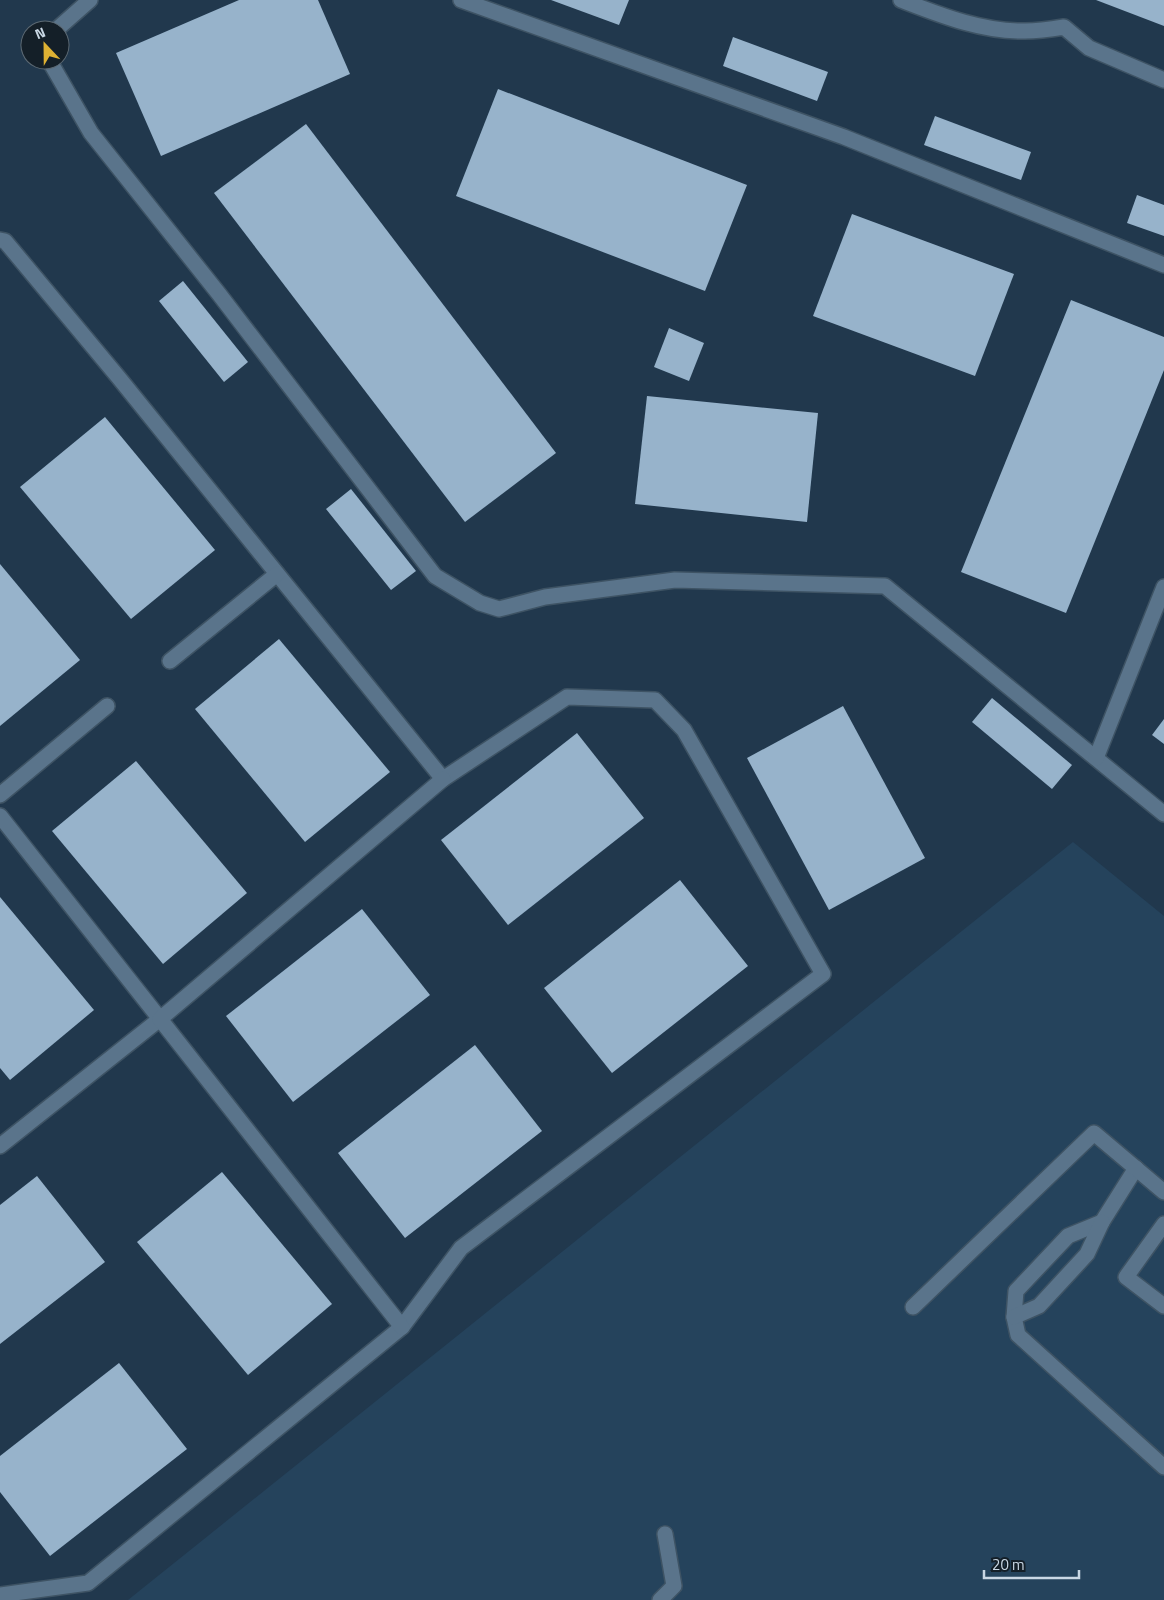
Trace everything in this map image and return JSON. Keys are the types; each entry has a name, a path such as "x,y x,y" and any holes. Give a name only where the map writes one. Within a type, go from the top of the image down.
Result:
{"lane":[{"path":"67,20 90,0"},
{"path":"461,0 844,137 1164,265"},
{"path":"901,0 950,19 989,27 1025,31 1064,27 1089,48 1164,80"},
{"path":"55,70 91,133 219,294 435,576 480,603 499,609 545,596 675,580 885,586 1164,814"},
{"path":"0,240 11,249 119,378 443,779"},
{"path":"170,661 277,574"},
{"path":"1096,758 1164,587"},
{"path":"0,1146 160,1019 443,779 567,696 655,700 684,730 822,974 462,1248 402,1327 88,1583 0,1595"},
{"path":"0,795 107,706"},
{"path":"0,816 402,1327"},
{"path":"913,1307 1094,1133 1164,1192"},
{"path":"1014,1317 1039,1306 1087,1254 1102,1222 1136,1168"},
{"path":"1102,1222 1068,1236 1016,1291 1014,1317 1018,1335 1164,1467"},
{"path":"1164,1224 1126,1277 1164,1306"},
{"path":"660,1600 674,1586 665,1534"}],"shaded area":[{"path":"1073,842 1164,916 1164,1600 128,1600"}],"building":[{"path":"239,0 318,0 350,74 161,156 116,53"},
{"path":"551,0 629,0 619,25"},
{"path":"1096,0 1164,0 1164,26"},
{"path":"733,37 828,72 817,101 723,66"},
{"path":"498,89 747,185 705,291 456,196"},
{"path":"935,116 1031,152 1021,180 924,145"},
{"path":"306,124 556,453 465,522 214,193"},
{"path":"1137,195 1164,205 1164,236 1127,223"},
{"path":"852,214 1014,274 975,376 813,316"},
{"path":"183,281 248,362 224,382 159,301"},
{"path":"1071,300 1164,337 1164,370 1066,613 961,572"},
{"path":"669,328 704,343 689,381 654,367"},
{"path":"647,396 818,413 807,522 635,504"},
{"path":"105,417 215,550 131,619 20,487"},
{"path":"351,489 416,571 391,590 326,509"},
{"path":"0,564 80,660 0,726"},
{"path":"279,639 390,772 305,842 195,709"},
{"path":"992,698 1072,765 1052,789 972,722"},
{"path":"843,706 925,858 829,910 747,758"},
{"path":"1164,719 1164,744 1152,735"},
{"path":"577,733 644,818 508,925 441,840"},
{"path":"136,761 247,893 163,964 52,831"},
{"path":"680,880 748,966 612,1073 544,988"},
{"path":"0,897 94,1010 10,1080 0,1068"},
{"path":"362,909 430,995 293,1102 226,1016"},
{"path":"475,1045 542,1131 405,1238 338,1153"},
{"path":"222,1172 332,1304 248,1375 137,1242"},
{"path":"37,1176 105,1262 0,1344 0,1205"},
{"path":"119,1363 187,1449 50,1556 0,1492 0,1456"}]}
